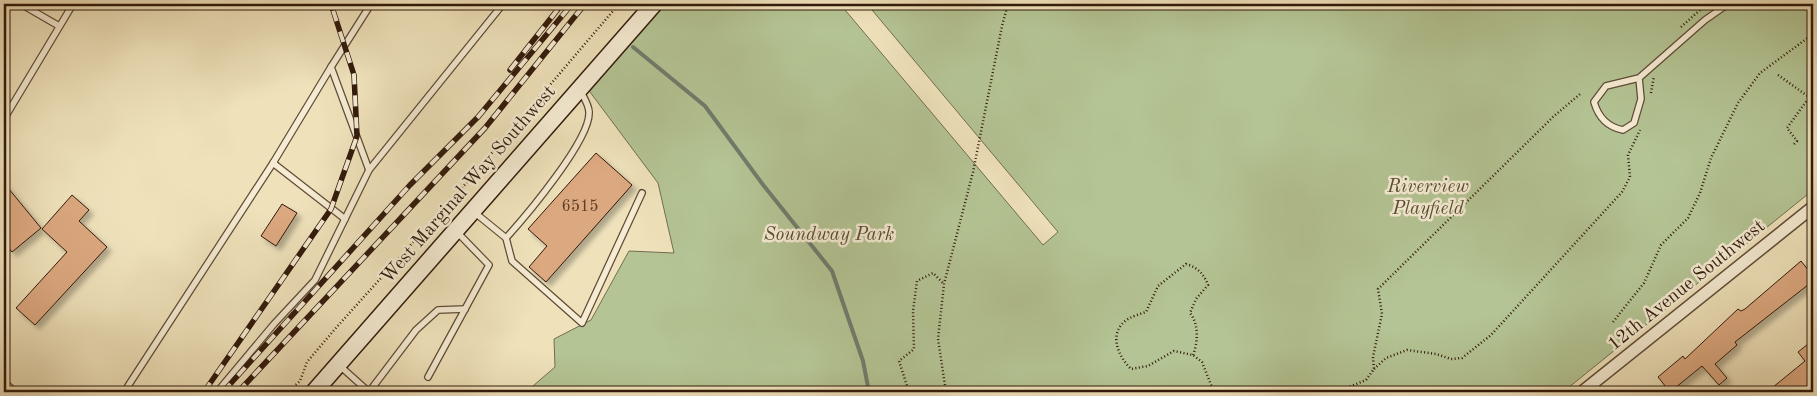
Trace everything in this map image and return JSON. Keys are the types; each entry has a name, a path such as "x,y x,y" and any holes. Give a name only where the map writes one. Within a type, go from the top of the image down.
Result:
{"main road":[{"name":"West Marginal Way Southwest","path":"314,392 654,4"}],"street":[{"name":"12th Avenue Southwest","path":"1582,392 1813,207"}],"lane":[{"path":"21,4 59,26"},
{"path":"4,119 72,4"},
{"path":"128,386 273,163 371,4"},
{"path":"217,392 274,324 315,280 369,170 503,4"},
{"path":"1639,78 1641,99 1634,123 1623,130 1614,129 1598,115 1594,102 1606,86 1639,78 1705,20 1728,4"},
{"path":"331,67 369,170"},
{"path":"506,238 568,160 584,131 589,112 580,89"},
{"path":"273,163 345,218"},
{"path":"473,211 506,238 512,260 582,323 642,193"},
{"path":"428,377 489,265 456,232"},
{"path":"338,365 369,392 416,330 438,310 465,309"},
{"path":"4,382 15,392"}],"path":[{"path":"288,392 300,381 307,362 324,342 462,188 619,4"},
{"path":"946,392 938,340 944,284 973,172 1008,4"},
{"path":"1677,32 1700,10 1707,7"},
{"path":"1613,322 1644,283 1661,245 1688,218 1700,193 1711,158 1738,102 1760,73 1813,34"},
{"path":"1650,94 1656,67"},
{"path":"1778,75 1809,97"},
{"path":"1794,144 1797,141 1787,128 1813,92"},
{"path":"1374,369 1374,350 1382,314 1378,289 1554,117 1580,94"},
{"path":"1337,392 1366,380 1386,358 1408,350 1436,354 1451,359 1462,358 1491,335 1622,192 1630,177 1628,155 1641,126"},
{"path":"1193,355 1197,346 1195,319 1190,313 1196,299 1208,286 1206,279 1195,266 1186,264 1158,286 1146,312 1130,318 1120,325 1115,338 1121,359 1131,369 1148,366 1167,353 1174,351 1193,355 1202,362 1214,392"},
{"path":"909,392 899,362 914,349 913,311 917,281 933,273 944,284"}],"green space":[{"path":"660,4 840,4 1043,245 1058,232 867,4 1813,4 1813,190 1563,392 526,392 555,367 554,339 591,320 629,251 674,253 658,183 587,88"}],"building":[{"path":"596,153 632,185 546,282 529,267 547,246 528,229"},
{"path":"4,183 41,228 12,252 4,242"},
{"path":"72,195 89,210 79,221 107,247 35,325 16,308 67,252 42,229"},
{"path":"282,204 297,213 276,246 261,236"},
{"path":"1801,261 1813,276 1813,281 1735,342 1737,345 1715,364 1727,378 1719,385 1702,366 1670,392 1658,377 1683,356 1685,359 1738,309 1741,311 1745,309"},
{"path":"1813,340 1813,386 1805,392 1767,392 1805,361 1798,352"}],"waterway":[{"path":"633,47 705,106 764,186 832,271 863,361 869,392"}],"railway":[{"path":"204,392 331,209 357,136 354,75 331,4"},
{"path":"510,70 562,4"},
{"path":"223,392 410,185 478,117 572,4"},
{"path":"238,392 485,128 585,4"}],"park label":[{"name":"Riverview Playfield","path":"1428,198"},
{"name":"Soundway Park","path":"829,235"}]}
